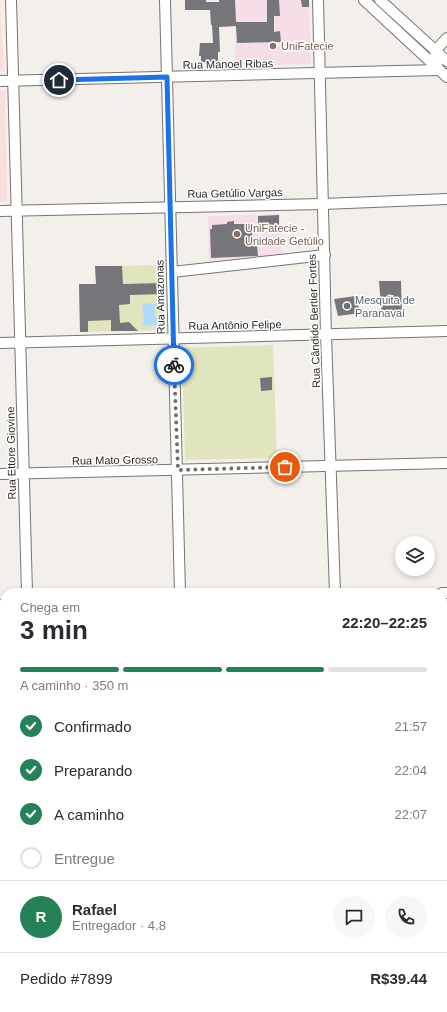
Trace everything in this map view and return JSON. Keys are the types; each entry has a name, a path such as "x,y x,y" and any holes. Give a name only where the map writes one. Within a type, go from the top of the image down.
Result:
{"street":[{"name":"Rua Ettore Giovine","path":"11,0 27,588"},
{"name":"Rua Amazonas","path":"165,0 180,588"},
{"name":"Rua Cândido Bertier Fortes","path":"318,0 326,335 335,588"},
{"path":"364,0 447,77"},
{"path":"380,0 447,61"},
{"path":"435,51 447,38"},
{"path":"435,51 438,70"},
{"name":"Rua Manoel Ribas","path":"0,81 438,70"},
{"name":"Rua Getúlio Vargas","path":"0,211 323,204 447,199"},
{"path":"172,272 325,255"},
{"name":"Rua Antônio Felipe","path":"0,343 447,331"},
{"name":"Rua Mato Grosso","path":"0,474 447,463"}],"shaded area":[{"path":"0,0 4,71 0,71"},
{"name":"UniFatecie","path":"219,0 309,0 311,64 235,66 235,27 220,27"},
{"path":"0,91 5,91 7,202 0,202"},
{"path":"280,214 282,256 209,261 208,216"}],"green space":[{"path":"162,265 164,330 80,332 79,284 96,284 95,266"},
{"path":"273,345 277,458 185,460 182,348"}],"water":[{"path":"144,303 157,304 154,315 160,321 159,326 142,325 144,320 142,305"}],"building":[{"path":"185,0 206,0 206,2 219,2 219,0 235,0 236,22 267,22 267,0 279,0 280,16 274,16 274,32 280,31 281,42 237,43 236,26 219,27 220,52 218,52 218,62 201,62 201,56 199,56 200,43 213,43 210,10 185,10"},
{"path":"301,0 309,0 309,7 302,7"},
{"path":"279,215 279,227 258,227 258,216"},
{"path":"234,221 234,224 252,224 252,245 257,245 258,256 211,258 210,229 212,229 212,225 227,224 227,222"},
{"path":"95,266 122,266 123,284 163,283 163,294 130,295 130,304 119,305 120,323 129,322 138,331 111,331 111,320 88,321 88,332 80,332 79,284 96,284"},
{"path":"379,281 401,281 402,318 382,318"},
{"name":"Mesquita de Paranavaí","path":"356,296 360,313 338,316 334,299"},
{"path":"272,377 272,390 261,391 260,378"}],"way so far":[{"path":"174,365 178,470 285,467"}],"place":[{"name":"UniFatecie","path":"273,46"},
{"name":"UniFatecie - Unidade Getúlio","path":"237,234"},
{"name":"Mesquita de Paranavaí","path":"347,306"}],"route":[{"path":"59,80 167,77 174,365"}]}
